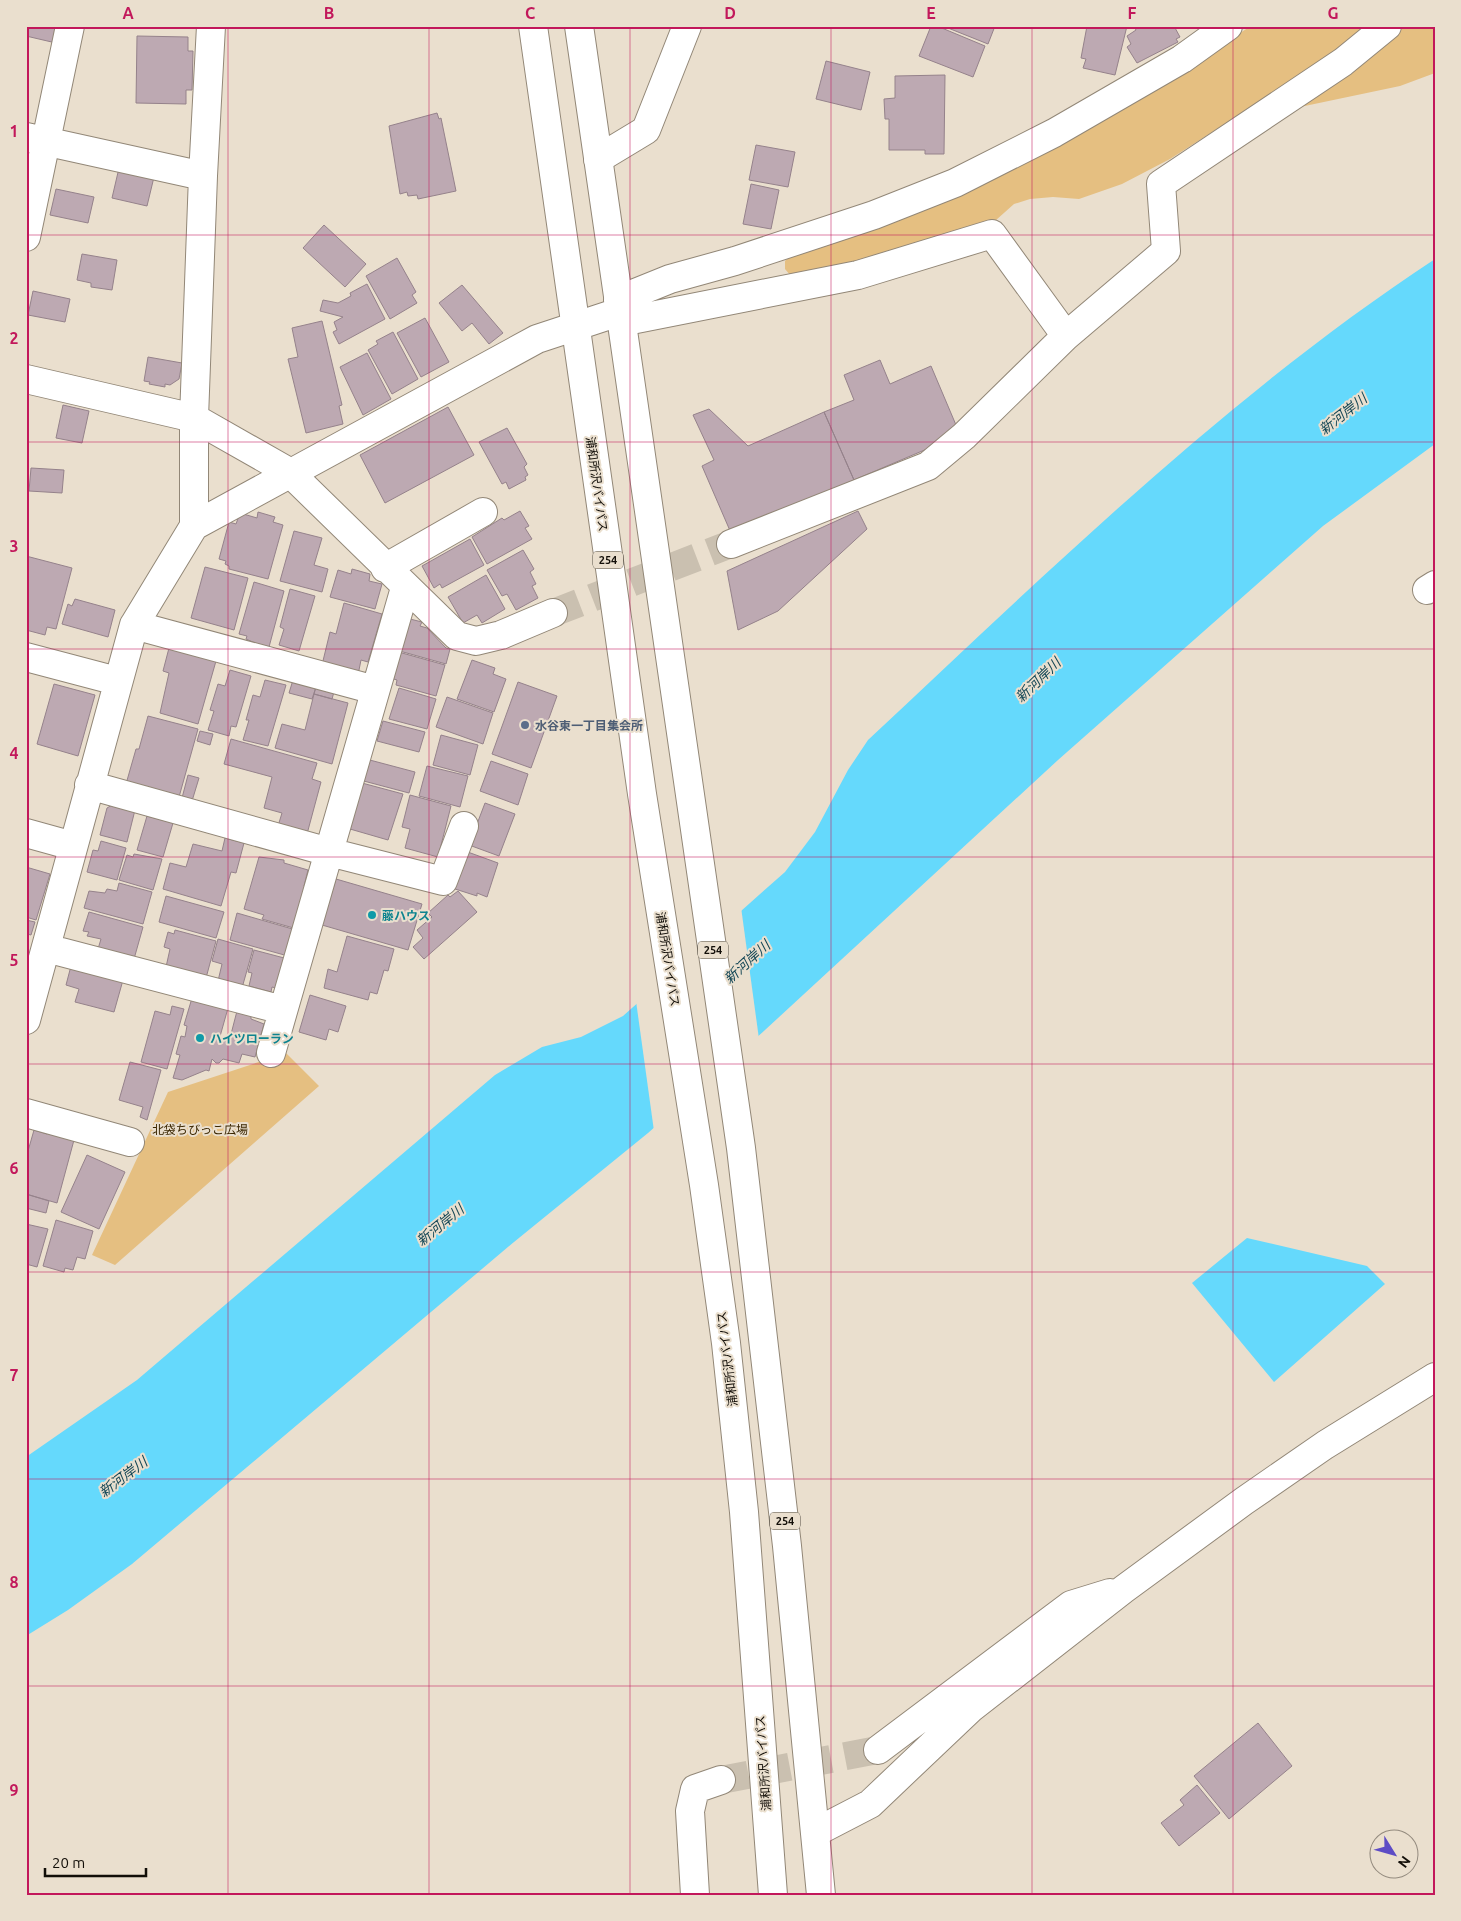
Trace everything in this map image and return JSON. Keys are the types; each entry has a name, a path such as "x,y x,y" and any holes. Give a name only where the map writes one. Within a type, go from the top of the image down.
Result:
{"main road":[{"path":"26,237 37,139 70,26"},
{"path":"194,526 194,418 202,176 211,26"},
{"name":"浦和所沢バイパス","path":"533,26 574,327 642,794 704,1185 726,1343 744,1512 773,1895"},
{"name":"254","path":"579,26 741,1148 788,1546 821,1895"},
{"path":"598,159 646,130 687,26"},
{"path":"619,311 670,279 735,261 874,215 955,182 1054,133 1182,59 1228,26"},
{"path":"731,544 928,466 964,436 1066,336 1166,251 1161,184 1343,62 1387,26"},
{"path":"37,139 202,176"},
{"path":"28,1009 134,625 194,526 289,472 537,339 619,311 858,275 992,234 1066,336"},
{"path":"26,379 194,418 289,472 456,636 476,641 501,635 553,613"},
{"path":"385,568 484,512"},
{"path":"271,1053 405,588"},
{"path":"134,625 376,690"},
{"path":"26,657 117,681"},
{"path":"89,785 329,852 443,881 464,826"},
{"path":"26,833 73,846"},
{"path":"46,948 283,1010"},
{"path":"26,1112 130,1142"},
{"path":"816,1832 870,1804 970,1709 1124,1589 1244,1501 1326,1445 1435,1377"},
{"path":"878,1750 1071,1605 1124,1589"},
{"path":"695,1895 690,1811 695,1790 721,1780"}],"green space":[{"path":"1251,26 1435,26 1435,73 1400,86 1300,107 1267,97 1170,159 1122,184 1079,199 1053,197 1030,199 1014,204 986,229 860,268 791,276 785,269 785,261 789,257 1229,40"},
{"name":"北袋ちびっこ広場","path":"286,1053 319,1086 115,1265 92,1255 168,1092"}],"water":[{"name":"新河岸川","path":"1435,259 1435,444 1323,526 1058,760 765,1030 648,1133 514,1242 132,1564 68,1610 26,1636 26,1457 137,1380 495,1075 542,1047 581,1037 623,1016 785,872 815,832 848,770 868,740 1004,613 1141,488 1212,427 1284,368 1358,312"},
{"path":"1247,1238 1367,1266 1385,1284 1274,1382 1192,1283"}],"pier":[{"path":"741,907 759,1039 654,1131 636,1001"}],"building":[{"path":"26,26 60,26 56,43 26,36"},
{"path":"931,26 937,26 985,46 973,77 919,56"},
{"path":"943,26 995,26 988,44"},
{"path":"1087,26 1127,26 1115,75 1083,68 1086,59 1081,58"},
{"path":"1134,26 1174,26 1180,37 1176,39 1178,42 1137,63 1127,47 1131,44 1127,36 1136,30"},
{"path":"137,36 188,37 188,51 193,51 192,90 186,90 186,104 136,103"},
{"path":"826,61 870,72 861,110 816,99"},
{"path":"945,75 944,154 925,154 925,150 889,150 889,119 885,119 884,99 895,98 895,76"},
{"path":"437,113 439,119 441,118 456,191 418,199 417,195 408,196 407,192 400,194 389,126"},
{"path":"756,145 795,152 788,187 749,180"},
{"path":"119,168 154,177 147,206 112,198"},
{"path":"751,184 779,190 771,229 743,224"},
{"path":"56,189 94,197 88,223 50,215"},
{"path":"324,225 366,264 345,287 303,248"},
{"path":"82,254 117,260 112,290 91,287 91,283 77,280"},
{"path":"397,258 416,292 412,295 417,303 390,319 366,276"},
{"path":"367,284 385,319 339,344 333,332 337,330 334,322 343,317 320,311 323,300 338,303 351,296 350,293"},
{"path":"462,285 503,333 489,344 472,323 462,331 439,303"},
{"path":"33,291 70,299 65,322 28,315"},
{"path":"425,318 449,362 421,377 397,333"},
{"path":"322,321 342,405 339,406 343,424 306,433 288,359 298,357 292,328"},
{"path":"393,332 418,379 392,394 368,350 378,344 376,341"},
{"path":"367,353 391,399 363,415 340,367"},
{"path":"148,357 182,363 179,379 170,385 165,384 165,387 149,384 150,382 144,381"},
{"path":"880,360 890,384 931,366 956,425 941,443 854,480 824,412 854,400 844,375"},
{"path":"63,405 89,411 82,443 56,438"},
{"path":"448,407 474,455 385,503 360,455"},
{"path":"709,409 748,446 824,412 854,480 731,533 702,466 714,460 693,415"},
{"path":"507,428 527,464 524,467 528,475 525,477 526,480 509,489 506,482 502,484 479,442"},
{"path":"31,468 64,470 62,493 29,491"},
{"path":"520,511 529,526 525,528 532,539 487,564 472,537 502,518 504,520"},
{"path":"858,511 867,529 778,611 738,630 727,571"},
{"path":"258,512 275,517 273,522 283,525 268,579 229,569 229,566 225,564 226,561 219,559 229,522 236,524 240,513 257,518"},
{"path":"294,531 322,538 314,565 328,569 322,592 280,581"},
{"path":"470,539 484,565 442,588 440,584 434,588 422,566"},
{"path":"523,550 534,569 530,572 536,584 532,586 538,598 516,610 507,594 502,596 487,570"},
{"path":"26,556 72,568 56,629 47,627 45,635 26,630"},
{"path":"205,567 248,578 234,630 191,618"},
{"path":"352,569 370,574 369,581 382,584 375,609 330,597 338,570 351,574"},
{"path":"486,575 505,609 482,623 477,615 463,623 448,597"},
{"path":"254,582 284,591 269,647 255,643 246,639 247,636 239,634"},
{"path":"290,589 315,596 299,651 279,645 284,629 280,627"},
{"path":"75,599 115,610 108,637 62,624 68,604 72,606"},
{"path":"344,603 382,614 368,662 361,660 358,675 322,665 330,632 336,634"},
{"path":"410,619 422,622 420,626 427,628 446,648 450,649 446,664 396,650"},
{"path":"169,648 216,661 198,724 160,713 169,673 163,671"},
{"path":"395,651 445,665 436,696 396,685 397,680 387,677"},
{"path":"472,660 495,668 493,674 506,679 494,712 457,699"},
{"path":"230,670 251,676 236,727 231,726 229,736 208,730 214,711 210,710 218,684 225,686"},
{"path":"265,680 286,685 268,746 243,740 249,720 246,720 253,695 260,697"},
{"path":"293,680 316,687 312,699 289,693"},
{"name":"水谷東一丁目集会所","path":"518,682 557,696 531,768 492,754"},
{"path":"54,684 95,695 78,756 37,744"},
{"path":"316,687 334,692 332,699 314,694"},
{"path":"399,688 436,699 427,729 389,719"},
{"path":"314,694 348,703 332,764 275,748 282,724 305,730"},
{"path":"447,697 493,713 483,744 436,727"},
{"path":"148,716 198,729 179,797 126,784 136,749 139,749"},
{"path":"383,721 425,732 419,752 377,741"},
{"path":"200,731 213,734 210,745 197,741"},
{"path":"441,735 478,745 470,775 433,765"},
{"path":"231,739 317,763 312,779 321,782 307,834 278,826 282,813 264,808 272,777 224,764"},
{"path":"366,759 415,772 409,793 360,780"},
{"path":"491,761 528,774 518,805 480,791"},
{"path":"427,766 468,776 460,807 419,796"},
{"path":"188,775 199,778 192,801 182,798"},
{"path":"362,783 403,794 388,840 350,829 354,815 350,814"},
{"path":"410,795 451,806 438,857 405,848 410,829 402,827"},
{"path":"485,803 515,814 499,856 469,845"},
{"path":"112,805 135,810 127,842 100,835 107,808"},
{"path":"147,816 173,823 163,857 137,850"},
{"path":"225,838 244,843 236,873 231,872 221,906 163,889 170,863 186,867 193,844 222,851"},
{"path":"101,841 126,848 117,880 87,872 93,850 98,851"},
{"path":"465,851 498,863 487,897 477,893 477,896 452,888"},
{"path":"134,854 162,859 153,890 119,880 127,855 133,857"},
{"path":"259,857 284,860 284,863 308,870 304,886 308,887 297,929 262,919 264,915 244,909"},
{"path":"26,867 50,874 36,920 26,917"},
{"name":"藤ハウス","path":"336,879 422,904 408,950 322,925"},
{"path":"119,883 152,892 143,924 84,908 89,891 105,893 107,889 117,891"},
{"path":"458,891 477,912 424,959 413,947 423,938 417,930 432,917 428,913 448,895 450,897"},
{"path":"166,896 224,912 216,938 159,922"},
{"path":"89,912 143,927 134,959 98,949 101,939 87,936 89,932 83,931"},
{"path":"237,913 296,930 288,956 230,940"},
{"path":"26,920 35,922 31,935 27,934 26,936"},
{"path":"175,930 216,941 206,978 166,967 170,949 164,947 168,932 174,934"},
{"path":"347,936 394,949 388,971 384,970 377,994 370,992 368,1000 324,988 328,969 337,972"},
{"path":"218,939 253,949 242,988 218,981 222,964 212,961"},
{"path":"254,950 288,959 280,989 272,987 271,992 249,986 252,973 248,972"},
{"path":"71,966 123,980 114,1012 75,1002 79,989 66,985"},
{"path":"310,995 346,1006 338,1032 329,1029 326,1040 299,1032"},
{"name":"ハイツローラン","path":"192,998 228,1008 219,1040 229,1042 237,1011 251,1016 251,1019 264,1024 255,1057 242,1054 239,1063 223,1059 216,1063 212,1059 209,1071 206,1070 182,1080 173,1078 180,1055 176,1054 181,1036 185,1037 187,1026 184,1025"},
{"path":"172,1006 184,1009 167,1069 141,1062 155,1011 170,1015"},
{"path":"130,1062 161,1070 147,1120 140,1117 143,1107 119,1100"},
{"path":"34,1130 47,1134 48,1130 74,1140 57,1203 26,1194 26,1158"},
{"path":"87,1155 125,1172 99,1229 61,1212"},
{"path":"26,1194 49,1201 46,1213 26,1208"},
{"path":"56,1220 93,1231 85,1259 77,1257 73,1270 65,1268 64,1272 43,1266"},
{"path":"26,1224 48,1229 37,1267 26,1264"},
{"path":"1258,1723 1292,1766 1229,1819 1194,1776"},
{"path":"1197,1785 1220,1813 1179,1846 1161,1823 1184,1805 1180,1800"}],"tunnel":[{"path":"553,613 731,544"},
{"path":"721,1780 878,1750"}],"place":[{"name":"水谷東一丁目集会所","path":"525,725"},
{"name":"藤ハウス","path":"372,915"},
{"name":"ハイツローラン","path":"200,1038"}]}
